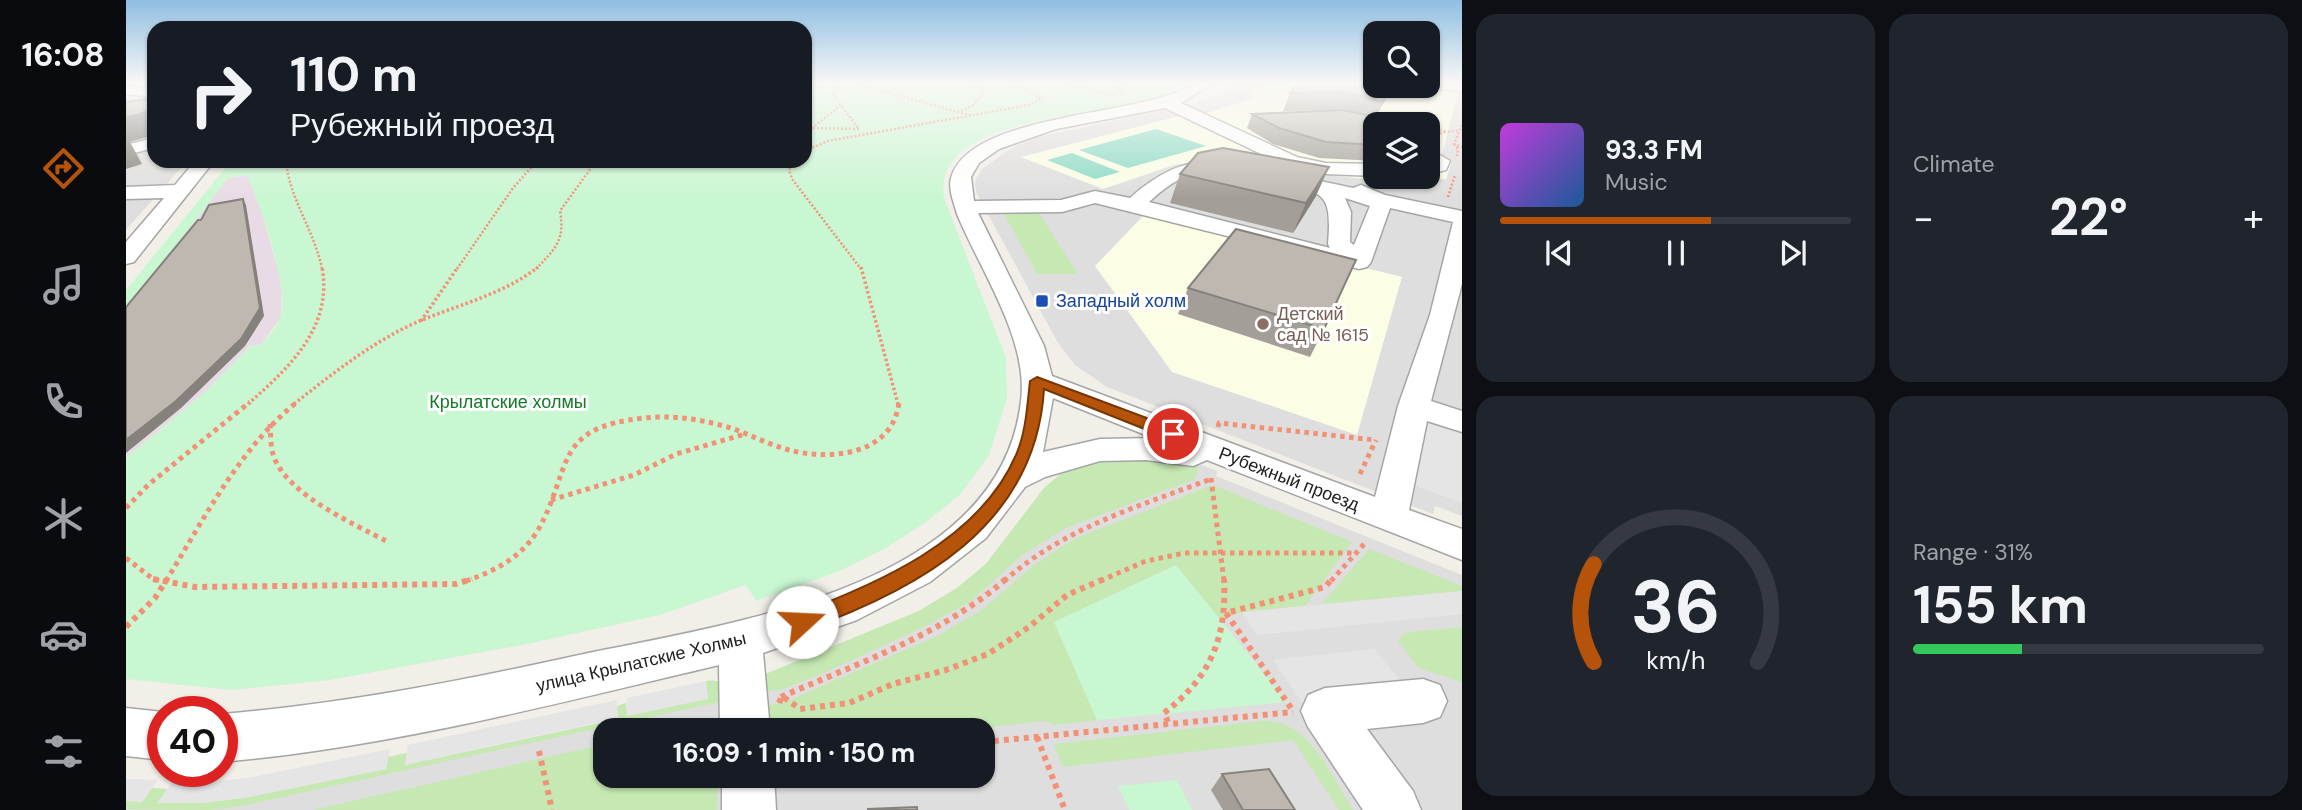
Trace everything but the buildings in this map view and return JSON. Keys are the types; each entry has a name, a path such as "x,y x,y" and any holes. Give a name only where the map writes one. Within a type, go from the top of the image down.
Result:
{"street":[{"name":"улица Крылатские Холмы","path":"238,736 317,729 386,718 740,640 822,615 916,572 980,520 1012,479 1031,436 1037,381 1032,352 965,207 960,191 961,178 967,166 1008,139 1035,129 1071,122"},
{"path":"1210,122 1280,157 1337,172 1363,171"},
{"path":"1218,126 1235,122"},
{"path":"126,150 147,145"},
{"path":"126,257 199,168"},
{"path":"1134,205 1161,179 1192,168 1240,170"},
{"path":"1264,175 1335,194 1340,204 1339,244 1359,262"},
{"path":"1315,188 1318,185 1359,190 1378,199 1380,206 1359,262"},
{"path":"1315,188 1462,217"},
{"path":"126,193 181,191"},
{"path":"965,207 1062,205 1095,197 1359,262"},
{"path":"1377,529 1414,406 1452,317 1462,225"},
{"name":"Рубежный проезд","path":"1037,381 1266,470 1377,529 1462,545"},
{"path":"1414,406 1462,422"},
{"path":"1012,479 1037,465 1060,458 1130,448 1179,452 1266,470"},
{"path":"740,640 764,712"},
{"path":"1310,711 1423,701"},
{"path":"1310,711 1394,810"},
{"path":"126,732 147,734"},
{"path":"748,788 749,810"}],"path":[{"path":"812,129 859,128 854,122"},
{"path":"812,148 828,141 860,134 937,122"},
{"path":"1462,125 1454,144 1462,146"},
{"path":"1440,129 1448,132"},
{"path":"1440,133 1461,132"},
{"path":"126,508 158,475 260,394 306,346 318,326 325,296 323,274 287,168"},
{"path":"421,322 513,188 531,168"},
{"path":"126,627 155,598 223,488 270,424 339,368 421,322 501,289 548,258 563,229 560,211 591,168"},
{"path":"126,558 141,572 165,583 195,587 456,584 487,574 522,550 543,519 551,500 557,472 570,447 599,428 633,419 670,415 747,433 800,452 837,453 865,448 885,439 900,414 895,380 860,264 792,179 790,168"},
{"path":"1218,431 1219,423 1376,440"},
{"path":"270,424 274,461 300,487 332,512 388,542"},
{"path":"551,500 634,475 676,454 747,433"},
{"path":"764,712 782,696 944,624 976,605 1027,560 1070,533 1211,479 1223,552 1226,613 1231,625 1310,711"},
{"path":"1168,722 1164,713 1198,687 1215,652 1220,620 1226,613 1325,587 1377,529"},
{"path":"782,696 800,709 849,703 893,684 946,670 988,654 1029,627 1067,595 1146,561 1185,553 1357,554"},
{"path":"995,741 1168,722 1310,711"},
{"path":"1037,737 1065,810"},
{"path":"539,751 552,810"}],"shaded area":[{"path":"126,122 147,122 147,168 181,168 126,230"},
{"path":"1109,122 1363,122 1363,189 1440,189 1440,122 1462,122 1462,516 1435,506 1433,514 1107,387 1075,365 1058,343 976,192 975,181 982,169 1010,149 1037,137"},
{"path":"1157,122 1363,122 1363,179 1203,161 1174,165 1103,189 1021,157"},
{"path":"1440,122 1450,122 1442,155 1452,161 1446,179 1440,179"},
{"path":"247,175 259,203 282,284 281,317 261,345 250,346 205,392 126,458 126,310 228,178"},
{"name":"Детский сад № 1615","path":"1146,213 1402,277 1357,435 1172,372 1095,266"},
{"path":"1429,418 1462,429 1462,503 1414,485"},
{"path":"1199,464 1217,471 1216,476 1462,575 1462,810 126,810 126,801 142,802 152,788 167,789 158,803 244,798 386,769 388,757 407,753 405,765 593,724 593,788 995,788 995,718 618,718 617,706 626,703 627,716 708,698 706,681 714,680 729,694 768,673 919,611 957,588 986,564 1044,488"},
{"path":"1462,591 1462,614 1257,635 1242,612"},
{"path":"1374,649 1410,692 1303,704 1273,660"},
{"path":"706,681 708,699 627,716 627,698"},
{"path":"617,700 618,718 593,718 593,724 405,765 408,745"},
{"path":"390,749 386,769 244,798 202,803 157,803 169,787 238,787 238,779"},
{"path":"126,779 147,780 147,787 153,787 142,802 126,801"}],"green space":[{"name":"Крылатские холмы","path":"812,122 1031,122 994,133 965,149 947,170 944,198 1006,358 1007,398 989,455 960,495 926,522 884,549 837,572 756,601 746,585 660,615 527,644 330,680 232,690 126,679 126,458 205,392 250,346 261,345 280,318 282,305 278,268 266,225 247,175 228,178 126,310 126,290 225,168 812,168"},
{"path":"1156,129 1206,146 1128,168 1079,150"},
{"path":"1072,153 1120,172 1095,179 1047,160"},
{"path":"1002,210 1037,210 1078,274 1037,274"},
{"path":"1096,456 1185,458 1199,464 1195,479 1064,529 1021,556 971,601 928,625 781,690 759,692 763,676 768,673 919,611 957,588 986,564 1044,488 1064,471"},
{"path":"1213,485 1352,542 1305,606 1242,612 1220,620 1176,565 1054,622 1097,720 1054,725 1044,721 995,727 995,718 760,718 760,707 785,702 937,636 982,610 1035,564 1076,538"},
{"path":"1369,549 1462,586 1462,591 1322,604"},
{"path":"1176,565 1287,702 1097,720 1054,622"},
{"path":"1462,627 1462,682 1419,668 1398,641 1404,633"},
{"path":"706,681 721,681 729,700 646,718 618,718 617,706 626,703 627,716 708,698"},
{"path":"1262,721 1293,729 1305,739 1317,752 1353,810 1339,810 1293,740 1063,767 1054,744"},
{"path":"593,724 593,730 241,806 210,810 126,809 126,801 142,802 152,788 167,789 158,803 244,798 386,769 388,757 407,753 405,765"},
{"path":"593,747 593,788 718,788 717,810 312,810"},
{"path":"1177,780 1192,810 1129,810 1118,786"}],"place":[{"name":"Западный холм","path":"1042,301"},
{"name":"Детский сад № 1615","path":"1263,324"}],"route":[{"path":"802,622 858,600 916,572 980,520 1003,493 1024,456 1034,424 1037,381 1173,434"}]}
